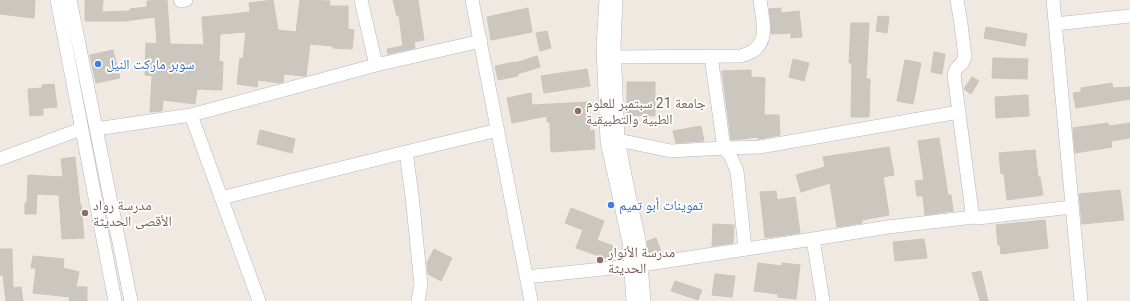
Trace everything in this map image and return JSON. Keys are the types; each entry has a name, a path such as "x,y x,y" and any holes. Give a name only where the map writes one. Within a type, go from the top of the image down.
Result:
{"street":[{"path":"56,0 115,301"},
{"path":"70,0 131,301"},
{"path":"180,0 186,0"},
{"path":"361,0 376,65"},
{"path":"472,0 530,301"},
{"path":"606,0 604,46 607,141 629,242 644,301"},
{"path":"616,0 614,57 618,140 639,240 633,301"},
{"path":"614,57 740,56 747,54 757,48 763,39 764,33 760,0"},
{"path":"957,0 965,57 956,69 954,76 972,212 974,217"},
{"path":"1053,0 1081,301"},
{"path":"1055,24 1130,16"},
{"path":"96,129 192,115 376,65 481,41"},
{"path":"711,56 724,148 730,156 737,171 745,249"},
{"path":"68,60 81,58"},
{"path":"618,140 671,151 760,147 959,112"},
{"path":"192,115 259,301"},
{"path":"0,159 81,128"},
{"path":"222,198 498,130"},
{"path":"406,152 421,285 418,301"},
{"path":"526,277 636,265 888,227 1072,207"},
{"path":"813,239 823,301"}],"building":[{"path":"0,0 35,0 34,18 0,14"},
{"path":"85,0 103,0 102,12 130,11 130,9 147,7 147,1 167,0 170,44 204,45 202,17 250,12 249,3 273,0 278,30 296,32 300,0 330,1 329,6 348,6 348,29 354,30 352,49 333,48 333,46 310,44 306,76 284,74 283,82 279,83 258,80 257,87 237,84 240,58 243,59 246,32 220,34 219,61 223,62 222,90 197,89 195,104 163,100 162,111 150,112 152,76 145,75 146,43 157,44 155,17 125,21 85,21"},
{"path":"393,0 418,0 424,40 414,42 415,48 388,54 387,49 403,46 399,15 397,16"},
{"path":"528,8 532,32 491,40 487,17"},
{"path":"781,8 781,13 799,11 802,37 791,38 791,33 771,34 769,9"},
{"path":"878,16 889,17 887,33 876,31"},
{"path":"851,23 869,23 866,79 870,79 869,117 851,117 852,63 849,63"},
{"path":"986,27 1027,34 1025,46 984,38"},
{"path":"547,31 551,48 540,51 536,33"},
{"path":"113,50 120,78 96,83 90,55"},
{"path":"934,52 945,54 942,74 931,72"},
{"path":"537,56 540,67 517,74 518,76 498,80 495,66 515,63"},
{"path":"993,58 1028,59 1027,79 992,78"},
{"path":"793,59 809,63 804,81 789,77"},
{"path":"905,60 921,63 913,104 897,101"},
{"path":"587,69 590,86 544,93 541,76"},
{"path":"751,70 751,77 765,78 764,115 779,115 780,135 759,139 758,137 731,140 722,71"},
{"path":"972,77 979,81 971,94 964,89"},
{"path":"627,82 655,82 655,116 627,115"},
{"path":"1112,83 1113,88 1130,87 1130,99 1076,108 1073,93 1081,92 1081,88"},
{"path":"54,84 57,107 43,108 43,115 30,116 28,89 42,88 42,85"},
{"path":"531,93 532,105 588,102 590,131 594,130 595,149 551,152 550,122 547,122 547,116 512,123 507,98"},
{"path":"1028,95 1029,116 996,118 995,97"},
{"path":"1108,123 1109,126 1130,123 1130,138 1111,141 1112,147 1075,153 1073,128"},
{"path":"701,126 704,141 676,143 673,131"},
{"path":"260,130 295,139 292,153 257,144"},
{"path":"939,138 948,195 951,195 953,211 925,215 923,196 917,196 915,181 924,180 918,141"},
{"path":"889,147 894,175 883,177 889,215 862,220 862,223 837,227 830,183 801,192 796,175 825,167 823,157"},
{"path":"1035,150 1038,177 1040,177 1043,195 1007,200 1004,174 1001,174 999,153"},
{"path":"75,157 84,238 62,239 59,195 37,194 36,214 25,214 28,175 63,177 61,159"},
{"path":"1120,190 1124,220 1082,224 1079,194"},
{"path":"776,191 777,200 795,197 800,233 765,238 760,192"},
{"path":"571,208 604,221 597,240 613,246 608,259 576,248 583,230 565,223"},
{"path":"1045,220 1048,248 1001,254 1000,245 998,245 996,225"},
{"path":"713,224 734,225 733,243 712,246"},
{"path":"656,238 662,254 650,255 647,241"},
{"path":"924,239 927,258 895,261 893,242"},
{"path":"0,249 12,249 13,288 21,287 23,301 6,301 3,275 0,275"},
{"path":"434,249 452,258 441,281 428,274 427,263"},
{"path":"33,256 64,259 63,268 79,272 76,287 87,287 87,301 69,301 70,297 33,293 36,268 31,268"},
{"path":"758,263 782,266 782,263 800,265 796,299 778,297 778,294 754,291"},
{"path":"981,271 988,301 980,301 972,273"},
{"path":"715,274 735,276 732,297 712,295"},
{"path":"675,281 702,290 698,300 671,291"}],"place":[{"name":"سوبر ماركت النيل","path":"98,64"},
{"name":"جامعة 21 سبتمبر للعلوم الطبية والتطبيقية","path":"578,111"},
{"name":"تموينات أبو تميم","path":"611,205"},
{"name":"مدرسة رواد الأقصى الحديثة","path":"85,213"},
{"name":"مدرسة الأنوار الحديثة","path":"600,260"}]}
